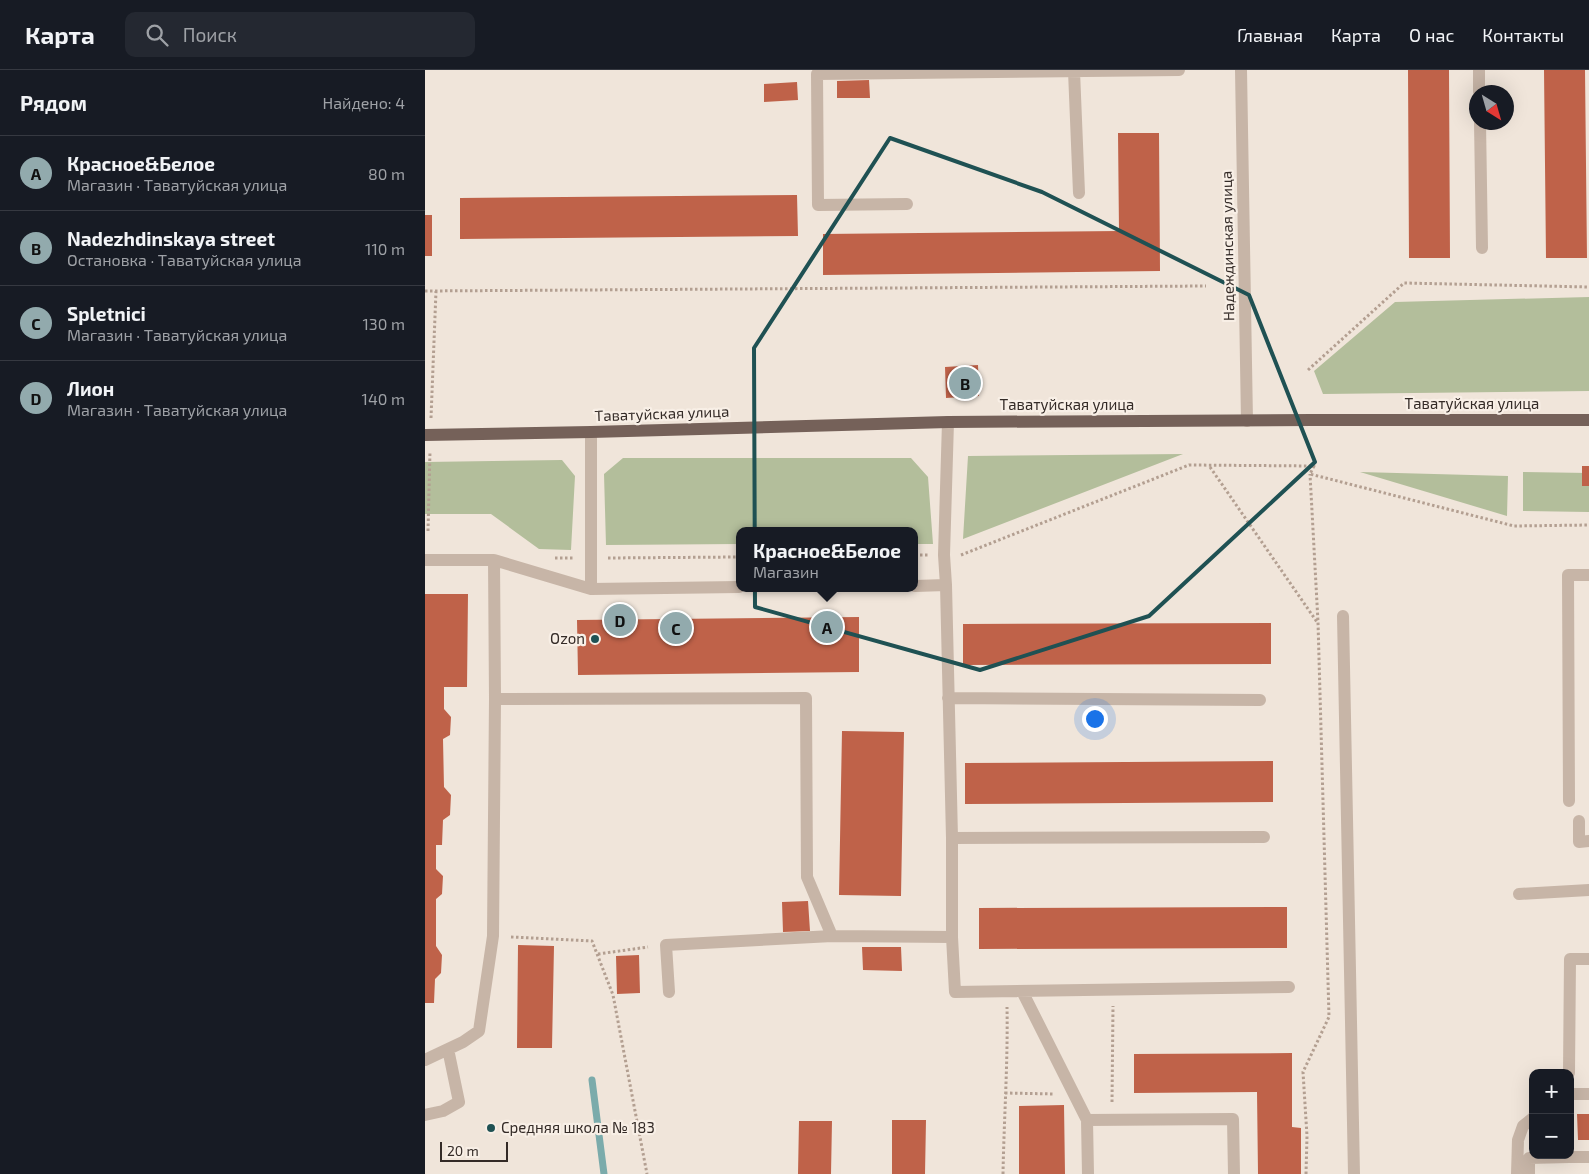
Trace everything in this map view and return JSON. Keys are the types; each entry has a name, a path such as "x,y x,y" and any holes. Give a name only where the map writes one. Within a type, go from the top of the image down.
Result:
{"main road":[{"name":"Таватуйская улица","path":"428,435 948,422 1589,420"}],"street":[{"path":"907,204 818,204 817,74 1179,70"},
{"name":"Надеждинская улица","path":"1241,70 1247,421"},
{"path":"1479,70 1479,85"},
{"path":"1074,71 1079,193"},
{"path":"1480,130 1482,248"},
{"path":"948,422 944,555 952,838 952,937 955,992 1289,987"},
{"path":"591,432 591,589"},
{"path":"425,560 494,560 591,589 736,587"},
{"path":"425,1060 463,1042 479,1031 493,936 494,560"},
{"path":"1569,801 1569,575 1589,575"},
{"path":"918,586 946,585"},
{"path":"1343,616 1354,1174"},
{"path":"495,699 806,698 807,877 832,936"},
{"path":"948,698 1259,700"},
{"path":"1579,822 1579,842 1589,841"},
{"path":"952,838 1264,837"},
{"path":"1519,894 1589,890"},
{"path":"669,992 666,945 832,936 952,937"},
{"path":"1569,1069 1570,959 1589,959"},
{"path":"1022,991 1087,1120 1088,1174"},
{"path":"425,1115 443,1111 459,1102 448,1049"},
{"path":"1574,1094 1589,1094"},
{"path":"1087,1120 1233,1119 1234,1174"},
{"path":"1517,1174 1517,1140 1523,1126 1529,1121"},
{"path":"1574,1156 1589,1157"},
{"path":"1529,1159 1529,1174"}],"path":[{"path":"1308,370 1404,283 1589,287"},
{"path":"425,292 1206,286"},
{"path":"428,531 428,435 436,291"},
{"path":"918,555 963,555 1189,465 1315,466 1310,474 1318,622 1329,1017 1303,1072 1307,1136 1306,1174"},
{"path":"1209,466 1318,622"},
{"path":"1310,474 1514,526 1589,525"},
{"path":"552,558 736,557"},
{"path":"493,936 592,941 613,995 647,1174"},
{"path":"597,954 666,945"},
{"path":"1112,1120 1113,989"},
{"path":"1003,1174 1005,1093 1008,1062 1007,991"},
{"path":"1005,1093 1074,1094"}],"highlighted area":[{"path":"890,138 1042,192 1249,295 1315,462 1149,616 980,670 755,607 754,348"}],"green space":[{"path":"1589,297 1589,391 1323,394 1314,371 1395,302"},
{"path":"1183,454 963,539 968,456"},
{"path":"623,458 911,458 928,477 933,544 918,544 918,527 736,527 736,544 606,545 604,474"},
{"path":"562,460 575,476 571,550 539,549 491,514 425,514 425,462"},
{"path":"1360,472 1508,476 1507,516"},
{"path":"1523,472 1589,473 1589,512 1523,511"}],"building":[{"path":"1408,70 1449,70 1450,258 1409,258"},
{"path":"1544,70 1585,70 1587,258 1546,258"},
{"path":"869,80 870,98 837,98 837,81"},
{"path":"797,82 798,100 764,102 764,84"},
{"path":"1118,133 1159,133 1160,271 823,275 823,234 1119,231"},
{"path":"797,195 798,236 460,239 460,198"},
{"path":"425,215 432,215 432,256 425,256"},
{"path":"978,365 979,396 946,398 945,367"},
{"path":"1582,466 1589,466 1589,486 1582,486"},
{"path":"425,594 468,594 467,687 444,687 444,709 451,717 450,735 443,739 444,787 451,795 450,815 443,820 442,845 436,845 436,869 443,876 442,894 436,899 436,946 442,955 441,973 435,979 434,1003 425,1003"},
{"path":"859,617 859,672 578,675 577,620"},
{"path":"1271,623 1271,664 963,665 963,624"},
{"path":"842,731 904,732 901,896 839,895"},
{"path":"1273,761 1273,802 965,804 965,763"},
{"path":"808,901 810,931 783,932 782,902"},
{"path":"1287,907 1287,948 979,949 979,908"},
{"path":"518,945 554,946 552,1048 517,1048"},
{"path":"862,947 901,947 902,971 863,970"},
{"path":"639,955 640,993 617,994 616,956"},
{"path":"1292,1053 1292,1127 1301,1128 1301,1174 1258,1174 1257,1092 1134,1093 1134,1054"},
{"path":"1064,1105 1065,1174 1019,1174 1019,1106"},
{"path":"1577,1114 1589,1114 1589,1140 1578,1140"},
{"path":"892,1120 926,1120 925,1174 892,1174"},
{"path":"799,1121 832,1121 831,1174 798,1174"}],"waterway":[{"path":"592,1080 604,1174"}],"place":[{"name":"Nadezhdinskaya street","path":"965,383"},
{"name":"Лион","path":"620,620"},
{"name":"Красное&Белое","path":"827,627"},
{"name":"Spletnici","path":"676,628"},
{"name":"Ozon","path":"595,639"},
{"name":"Средняя школа № 183","path":"491,1128"}]}
